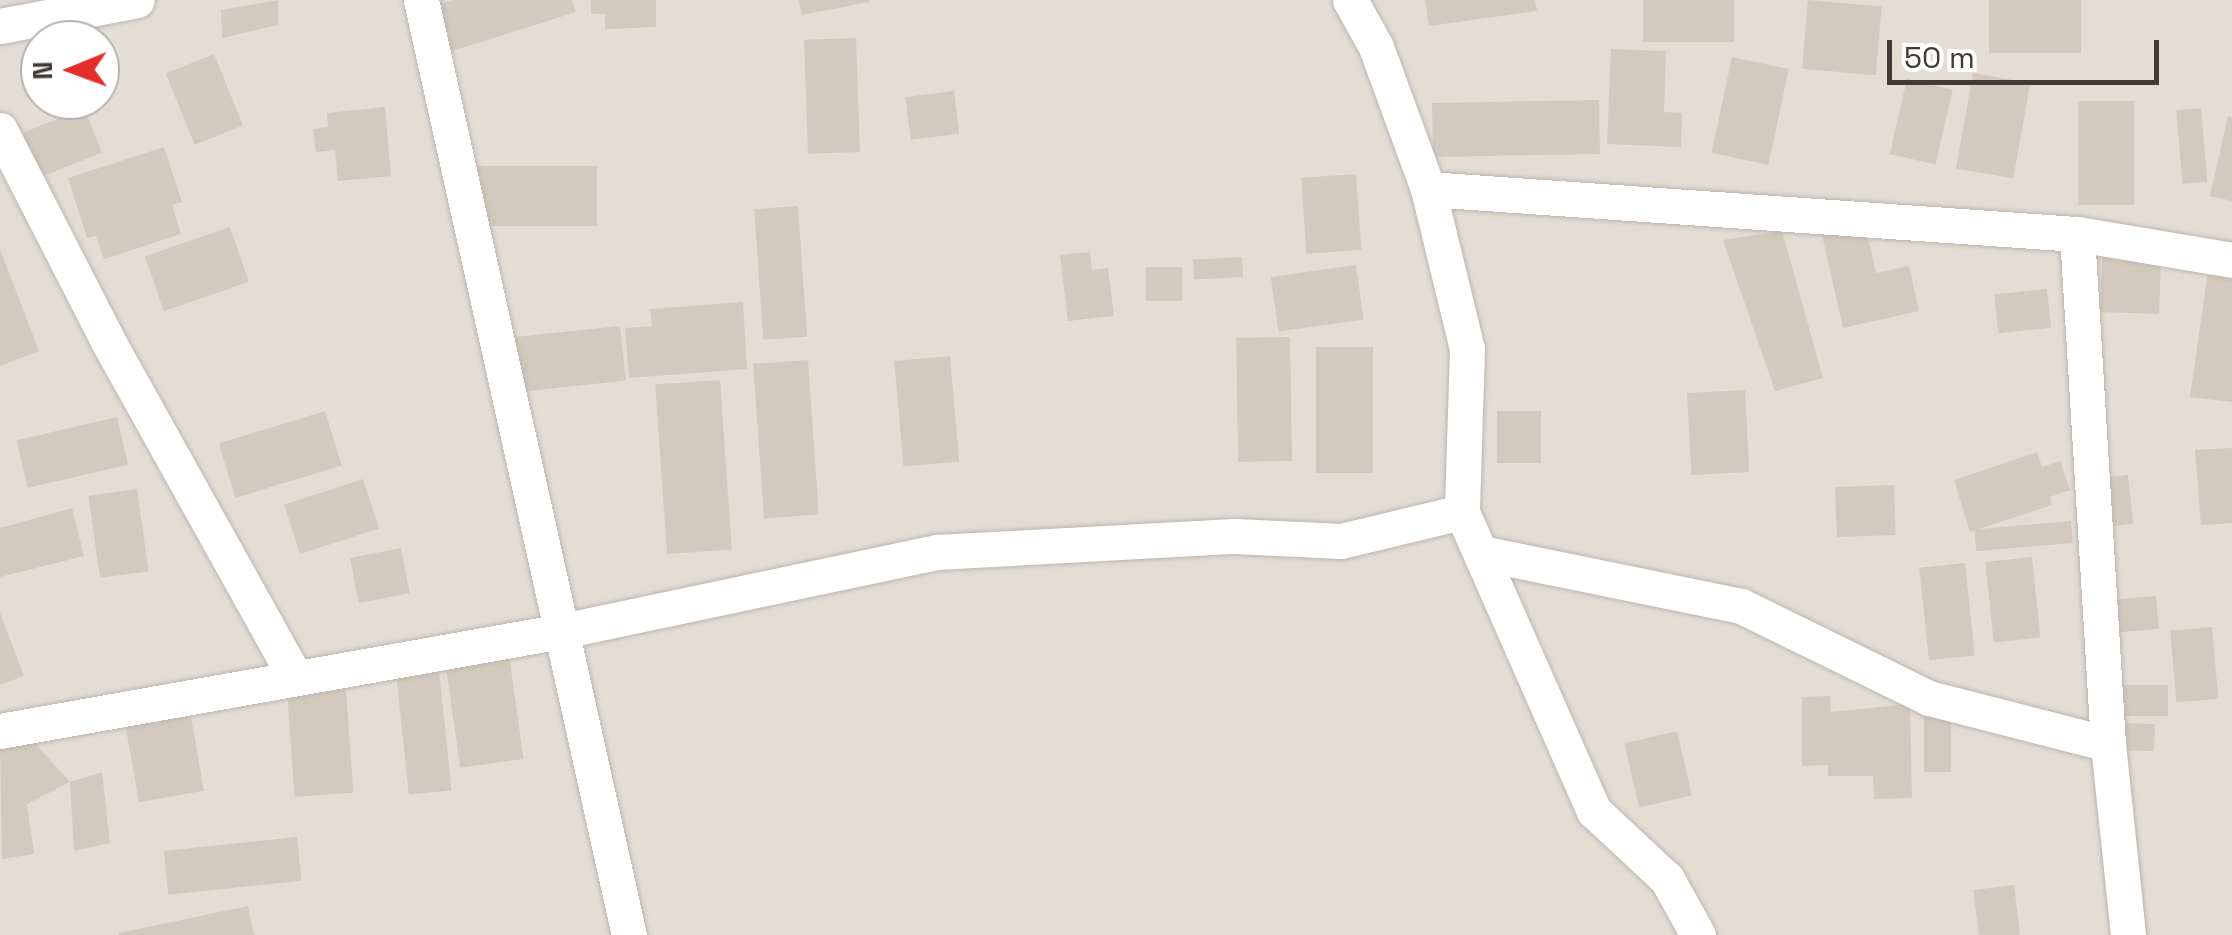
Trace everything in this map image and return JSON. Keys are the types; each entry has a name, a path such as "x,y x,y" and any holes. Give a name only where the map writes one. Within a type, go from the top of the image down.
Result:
{"street":[{"path":"0,26 137,0"},
{"path":"420,0 629,935"},
{"path":"1350,0 1376,47 1428,189 1467,349 1462,512 1594,811 1667,879 1698,935"},
{"path":"0,130 109,343 294,677"},
{"path":"1428,189 2077,234 2232,260"},
{"path":"2077,234 2108,744 2128,935"},
{"path":"0,731 562,631 937,552 1234,536 1341,541 1462,512"},
{"path":"1480,553 1741,606 1929,698 2108,744"}],"shaded area":[{"path":"0,0 2232,0 2232,935 0,935"}],"building":[{"path":"278,0 278,25 222,38 221,10"},
{"path":"453,0 572,0 576,12 440,55 425,9"},
{"path":"591,0 656,0 656,27 605,29 605,14 591,14"},
{"path":"799,0 869,0 869,2 802,15"},
{"path":"1425,0 1535,0 1537,11 1429,26"},
{"path":"1643,0 1734,0 1734,42 1643,42"},
{"path":"1808,0 1882,6 1876,75 1802,69"},
{"path":"1989,0 2081,0 2081,53 1989,53"},
{"path":"856,38 860,152 808,154 804,40"},
{"path":"1611,49 1666,51 1664,112 1682,113 1681,147 1607,144"},
{"path":"214,54 243,125 195,145 166,73"},
{"path":"1732,57 1789,69 1768,165 1712,153"},
{"path":"1973,73 2030,83 2013,179 1956,169"},
{"path":"1907,79 1953,90 1935,165 1890,154"},
{"path":"954,91 959,134 911,140 905,97"},
{"path":"1599,100 1600,154 1433,157 1432,103"},
{"path":"2078,101 2134,101 2134,205 2078,205"},
{"path":"385,107 391,176 338,181 335,150 316,152 313,129 328,127 327,113"},
{"path":"2201,108 2207,182 2183,184 2176,110"},
{"path":"2228,116 2232,117 2232,201 2210,196"},
{"path":"54,120 89,120 102,153 32,181 14,136"},
{"path":"164,147 182,202 172,205 181,234 104,259 96,236 87,238 68,178"},
{"path":"475,166 597,166 597,226 475,226"},
{"path":"1356,174 1361,250 1306,254 1301,178"},
{"path":"798,206 807,337 763,340 754,209"},
{"path":"1864,220 1876,273 1909,266 1919,311 1843,328 1821,230"},
{"path":"230,227 249,282 164,311 145,256"},
{"path":"1782,231 1823,378 1775,391 1723,240"},
{"path":"0,249 39,351 0,366"},
{"path":"1090,252 1092,270 1108,268 1114,316 1068,321 1060,255"},
{"path":"1242,257 1243,277 1194,280 1193,260"},
{"path":"2102,258 2161,260 2159,314 2100,312"},
{"path":"2209,264 2232,267 2232,402 2190,397"},
{"path":"1356,265 1364,319 1278,331 1271,277"},
{"path":"1146,267 1182,267 1182,301 1146,301"},
{"path":"2047,289 2051,328 1998,333 1994,295"},
{"path":"743,302 747,369 629,378 625,328 652,326 650,309"},
{"path":"620,326 626,381 499,394 494,339"},
{"path":"1290,337 1292,461 1238,462 1236,338"},
{"path":"1316,347 1373,347 1373,473 1316,473"},
{"path":"950,356 959,462 903,466 894,361"},
{"path":"808,360 819,515 764,518 753,364"},
{"path":"720,380 732,550 667,554 655,385"},
{"path":"1745,390 1749,472 1691,475 1687,393"},
{"path":"325,411 342,466 236,498 219,443"},
{"path":"1497,411 1541,411 1541,463 1497,463"},
{"path":"117,417 128,465 28,488 17,440"},
{"path":"2232,448 2232,523 2201,525 2195,450"},
{"path":"2037,452 2042,467 2060,461 2070,490 2050,497 2052,505 1970,532 1954,480"},
{"path":"2128,475 2133,524 2098,527 2093,479"},
{"path":"363,479 379,528 300,554 284,505"},
{"path":"1894,485 1896,535 1837,537 1835,487"},
{"path":"137,489 149,571 100,578 88,496"},
{"path":"72,508 84,556 0,577 0,528"},
{"path":"2071,521 2073,543 1976,551 1974,529"},
{"path":"401,548 410,593 359,603 350,558"},
{"path":"2032,557 2040,638 1994,642 1985,562"},
{"path":"1965,563 1975,655 1929,660 1919,568"},
{"path":"2156,596 2159,629 2108,633 2105,600"},
{"path":"0,613 24,676 0,685"},
{"path":"2212,627 2218,699 2176,702 2170,631"},
{"path":"508,648 524,759 460,768 445,657"},
{"path":"438,661 452,790 409,795 395,665"},
{"path":"345,674 353,793 294,797 286,678"},
{"path":"2119,685 2168,685 2168,716 2119,716"},
{"path":"1830,696 1831,712 1910,704 1912,798 1874,799 1873,776 1828,776 1828,765 1802,766 1802,697"},
{"path":"189,706 204,791 139,802 124,717"},
{"path":"1924,714 1951,714 1951,772 1924,772"},
{"path":"2121,723 2155,724 2154,751 2120,750"},
{"path":"1677,731 1692,795 1639,807 1624,743"},
{"path":"35,743 70,782 27,804 34,854 2,859 0,748"},
{"path":"102,772 110,843 74,851 70,782"},
{"path":"297,837 302,881 168,895 164,851"},
{"path":"2014,885 2020,935 1979,935 1973,890"},
{"path":"248,906 254,935 119,935 119,933"}]}
